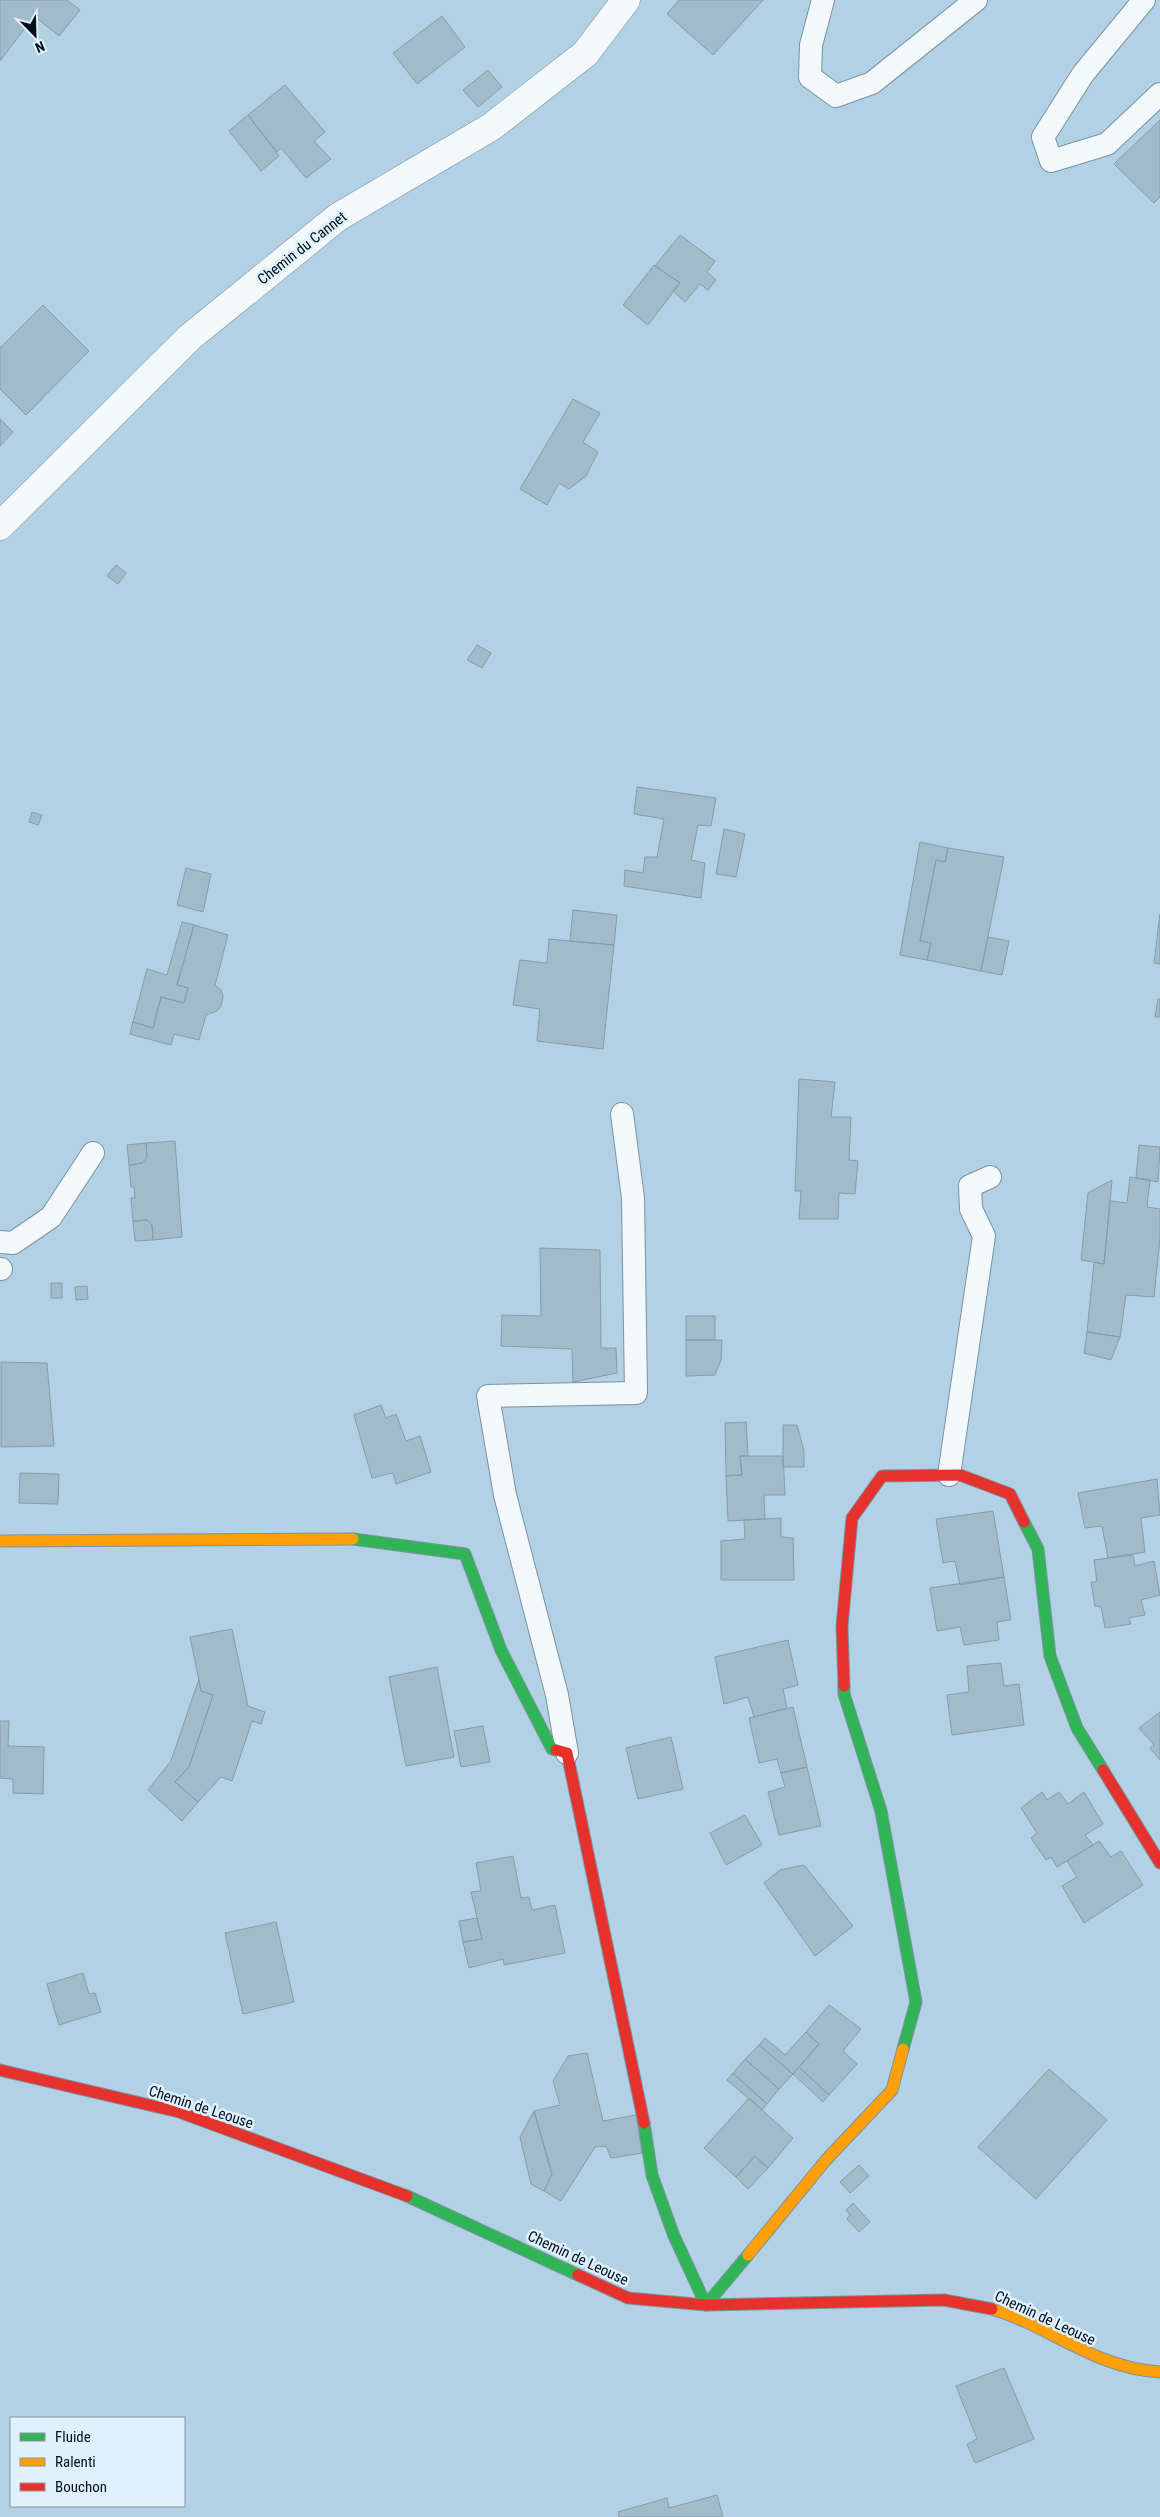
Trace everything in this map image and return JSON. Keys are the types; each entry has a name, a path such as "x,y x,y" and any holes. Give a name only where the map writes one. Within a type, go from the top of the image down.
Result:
{"street":[{"name":"Chemin du Cannet","path":"1,524 190,337 338,217 491,127 585,54 626,0"},
{"path":"0,1541 352,1539 465,1554 501,1650 552,1749 567,1753 645,2126 652,2175 674,2236 706,2305 826,2160 892,2090 916,2002 881,1811 844,1694 842,1626 852,1518 882,1476 960,1475 1010,1494 1038,1549 1050,1656 1077,1728 1160,1863"},
{"name":"Chemin de Leouse","path":"0,2070 179,2112 396,2190 628,2298 706,2305 944,2300 978,2305 1008,2314 1092,2357 1147,2372 1160,2372"}],"lane":[{"path":"823,0 811,45 810,77 836,96 872,83 976,0"},
{"path":"1144,0 1083,74 1043,137 1051,161 1107,144 1160,94"},
{"path":"567,1753 557,1695 505,1495 488,1396 636,1393 633,1198 622,1114"},
{"path":"0,1242 13,1243 50,1217 94,1153"},
{"path":"948,1475 984,1236 971,1210 970,1186 990,1177"}],"building":[{"path":"0,0 67,0 80,10 59,36 34,16 0,61"},
{"path":"679,0 763,0 713,55 667,14"},
{"path":"442,16 465,47 417,84 393,53"},
{"path":"488,70 502,87 478,107 463,90"},
{"path":"285,85 325,132 314,141 331,159 306,178 281,148 277,152 248,115"},
{"path":"248,115 279,156 261,171 229,131"},
{"path":"1160,120 1160,197 1154,203 1114,164"},
{"path":"680,235 715,261 707,272 716,280 708,290 700,284 685,302 673,291 680,283 655,266"},
{"path":"654,265 680,283 648,325 623,305"},
{"path":"43,305 89,351 26,415 0,389 0,348"},
{"path":"573,399 600,413 583,442 598,452 586,476 569,489 559,483 547,505 520,489"},
{"path":"0,419 13,432 0,446"},
{"path":"116,565 126,573 118,584 107,576"},
{"path":"477,645 491,653 482,668 467,660"},
{"path":"637,787 716,798 711,826 698,825 691,860 705,863 701,898 624,886 625,870 643,873 645,857 657,857 664,819 634,814"},
{"path":"32,812 42,815 38,825 29,822"},
{"path":"724,829 745,834 736,877 716,874"},
{"path":"920,842 948,848 945,862 936,860 920,941 931,943 927,960 900,955"},
{"path":"948,848 1004,857 981,971 927,960 931,943 920,941 936,860 945,862"},
{"path":"186,868 211,874 203,912 177,905"},
{"path":"573,910 617,915 614,945 570,941"},
{"path":"1160,914 1160,964 1154,963"},
{"path":"182,922 194,925 177,985 188,988 184,1003 161,997 153,1028 133,1022 147,969 167,975"},
{"path":"194,925 228,935 215,985 221,990 223,996 221,1006 217,1011 206,1015 199,1040 174,1034 171,1045 130,1034 133,1022 153,1028 161,997 184,1003 188,988 177,985"},
{"path":"988,937 1009,941 1002,975 981,971"},
{"path":"549,939 614,945 603,1049 537,1041 540,1009 513,1005 520,960 547,963"},
{"path":"1158,999 1160,999 1160,1017 1155,1017"},
{"path":"799,1079 835,1082 831,1117 851,1117 849,1160 858,1161 855,1194 839,1193 838,1219 799,1219 801,1191 795,1191"},
{"path":"175,1141 182,1237 153,1240 152,1225 147,1220 133,1221 131,1198 135,1198 134,1187 131,1187 129,1165 142,1163 147,1158 146,1143"},
{"path":"146,1143 147,1158 142,1163 129,1165 127,1145"},
{"path":"1139,1145 1160,1147 1158,1182 1136,1178"},
{"path":"1130,1177 1150,1180 1147,1207 1160,1209 1160,1238 1154,1297 1126,1295 1120,1337 1087,1332 1094,1262 1104,1264 1110,1201 1127,1203"},
{"path":"1112,1180 1104,1264 1081,1260 1088,1193"},
{"path":"147,1220 152,1225 153,1240 135,1241 133,1221"},
{"path":"540,1248 600,1250 601,1348 616,1348 617,1373 573,1382 572,1349 501,1346 502,1315 541,1316"},
{"path":"51,1283 62,1283 62,1298 51,1298"},
{"path":"87,1286 88,1299 76,1300 75,1287"},
{"path":"686,1316 715,1316 715,1340 686,1340"},
{"path":"1087,1332 1120,1337 1111,1360 1084,1353"},
{"path":"686,1340 722,1340 721,1360 715,1375 686,1376"},
{"path":"1,1362 47,1363 54,1446 1,1447"},
{"path":"381,1405 386,1418 396,1414 406,1441 420,1436 431,1472 396,1484 393,1473 372,1478 354,1415"},
{"path":"746,1422 748,1456 740,1456 742,1475 726,1476 725,1423"},
{"path":"783,1425 797,1425 804,1451 804,1467 783,1467"},
{"path":"740,1456 783,1456 785,1495 764,1495 765,1519 728,1521 726,1476 742,1475"},
{"path":"20,1473 59,1474 58,1504 19,1503"},
{"path":"1157,1479 1160,1515 1141,1518 1145,1552 1108,1558 1102,1526 1085,1528 1078,1493"},
{"path":"993,1511 1004,1577 960,1585 955,1561 943,1563 936,1519"},
{"path":"781,1518 781,1537 793,1538 794,1580 721,1580 721,1541 745,1539 744,1520"},
{"path":"1133,1555 1135,1566 1154,1561 1160,1595 1141,1600 1145,1615 1129,1618 1131,1624 1105,1628 1101,1607 1095,1606 1091,1582 1097,1582 1094,1560"},
{"path":"1004,1577 1011,1620 997,1622 999,1640 964,1645 960,1627 937,1631 930,1588"},
{"path":"232,1629 248,1706 265,1712 261,1724 252,1721 232,1781 221,1777 198,1802 175,1782 189,1767 213,1695 201,1691 190,1637"},
{"path":"788,1640 798,1685 783,1689 787,1708 754,1717 748,1697 724,1704 715,1657"},
{"path":"1001,1663 1004,1686 1019,1684 1024,1725 952,1735 947,1695 969,1692 967,1666"},
{"path":"437,1667 454,1757 406,1766 389,1677"},
{"path":"199,1679 201,1691 213,1695 189,1767 175,1782 198,1802 182,1821 148,1790 171,1761"},
{"path":"793,1707 807,1767 781,1773 777,1759 759,1763 749,1718"},
{"path":"1160,1712 1160,1760 1150,1748 1154,1745 1139,1728"},
{"path":"0,1721 9,1721 8,1746 44,1747 43,1794 13,1793 13,1779 0,1778"},
{"path":"483,1726 490,1762 461,1767 454,1731"},
{"path":"671,1737 683,1789 638,1799 626,1748"},
{"path":"807,1767 821,1826 779,1835 768,1792 785,1787 781,1773"},
{"path":"1042,1792 1047,1800 1059,1792 1068,1804 1084,1792 1103,1824 1085,1835 1093,1845 1057,1867 1051,1857 1046,1860 1031,1838 1037,1833 1021,1808"},
{"path":"745,1815 762,1845 726,1865 710,1833"},
{"path":"1099,1841 1111,1857 1121,1851 1143,1885 1084,1923 1062,1886 1077,1877 1067,1861"},
{"path":"513,1856 521,1898 529,1897 532,1910 555,1905 565,1953 504,1965 503,1959 469,1968 463,1942 482,1939 471,1892 481,1891 476,1863"},
{"path":"804,1865 853,1926 815,1956 764,1883 780,1870"},
{"path":"477,1918 482,1939 463,1942 459,1921"},
{"path":"276,1922 294,2002 243,2014 225,1933"},
{"path":"83,1973 89,1994 95,1993 101,2012 59,2025 47,1984"},
{"path":"829,2005 861,2029 843,2051 857,2064 829,2095 799,2067 819,2044 806,2032"},
{"path":"806,2032 819,2044 793,2074 759,2045 765,2038 785,2055"},
{"path":"759,2045 793,2074 779,2089 745,2059"},
{"path":"587,2053 603,2121 636,2115 642,2153 611,2158 606,2146 595,2147 561,2201 544,2191 552,2174 534,2111 560,2105 553,2081 568,2056"},
{"path":"745,2059 779,2089 767,2104 733,2073"},
{"path":"799,2067 829,2095 823,2102 793,2074"},
{"path":"1049,2069 1107,2120 1036,2199 978,2147"},
{"path":"733,2073 767,2104 762,2110 727,2080"},
{"path":"749,2098 793,2138 768,2168 755,2156 736,2177 704,2148"},
{"path":"534,2111 552,2174 544,2191 531,2184 520,2137"},
{"path":"755,2156 768,2168 748,2189 736,2177"},
{"path":"859,2165 869,2176 850,2193 840,2182"},
{"path":"853,2203 870,2222 859,2232 847,2219 850,2215 846,2210"},
{"path":"1004,2368 1034,2439 975,2463 967,2444 977,2439 956,2386"},
{"path":"717,2495 723,2517 619,2517 618,2512 667,2498 669,2508"}],"traffic: fast":[{"path":"1024,1522 1038,1549 1050,1656 1077,1728 1103,1770"},
{"path":"353,1539 465,1554 501,1650 552,1749 556,1750"},
{"path":"844,1686 844,1694 881,1811 916,2002 903,2049"},
{"path":"644,2123 652,2175 674,2236 706,2305 748,2255"},
{"path":"407,2196 578,2275"}],"traffic: slow":[{"path":"0,1541 353,1539"},
{"path":"748,2255 826,2160 892,2090 903,2049"},
{"path":"992,2309 1014,2317 1114,2363 1136,2369 1160,2372"}],"traffic: jam":[{"path":"844,1686 842,1626 852,1518 882,1476 960,1475 1010,1494 1024,1522"},
{"path":"556,1750 567,1753 644,2123"},
{"path":"1103,1770 1160,1863"},
{"path":"0,2070 179,2112 407,2196"},
{"path":"578,2275 628,2298 706,2305 944,2300 992,2309"}]}
